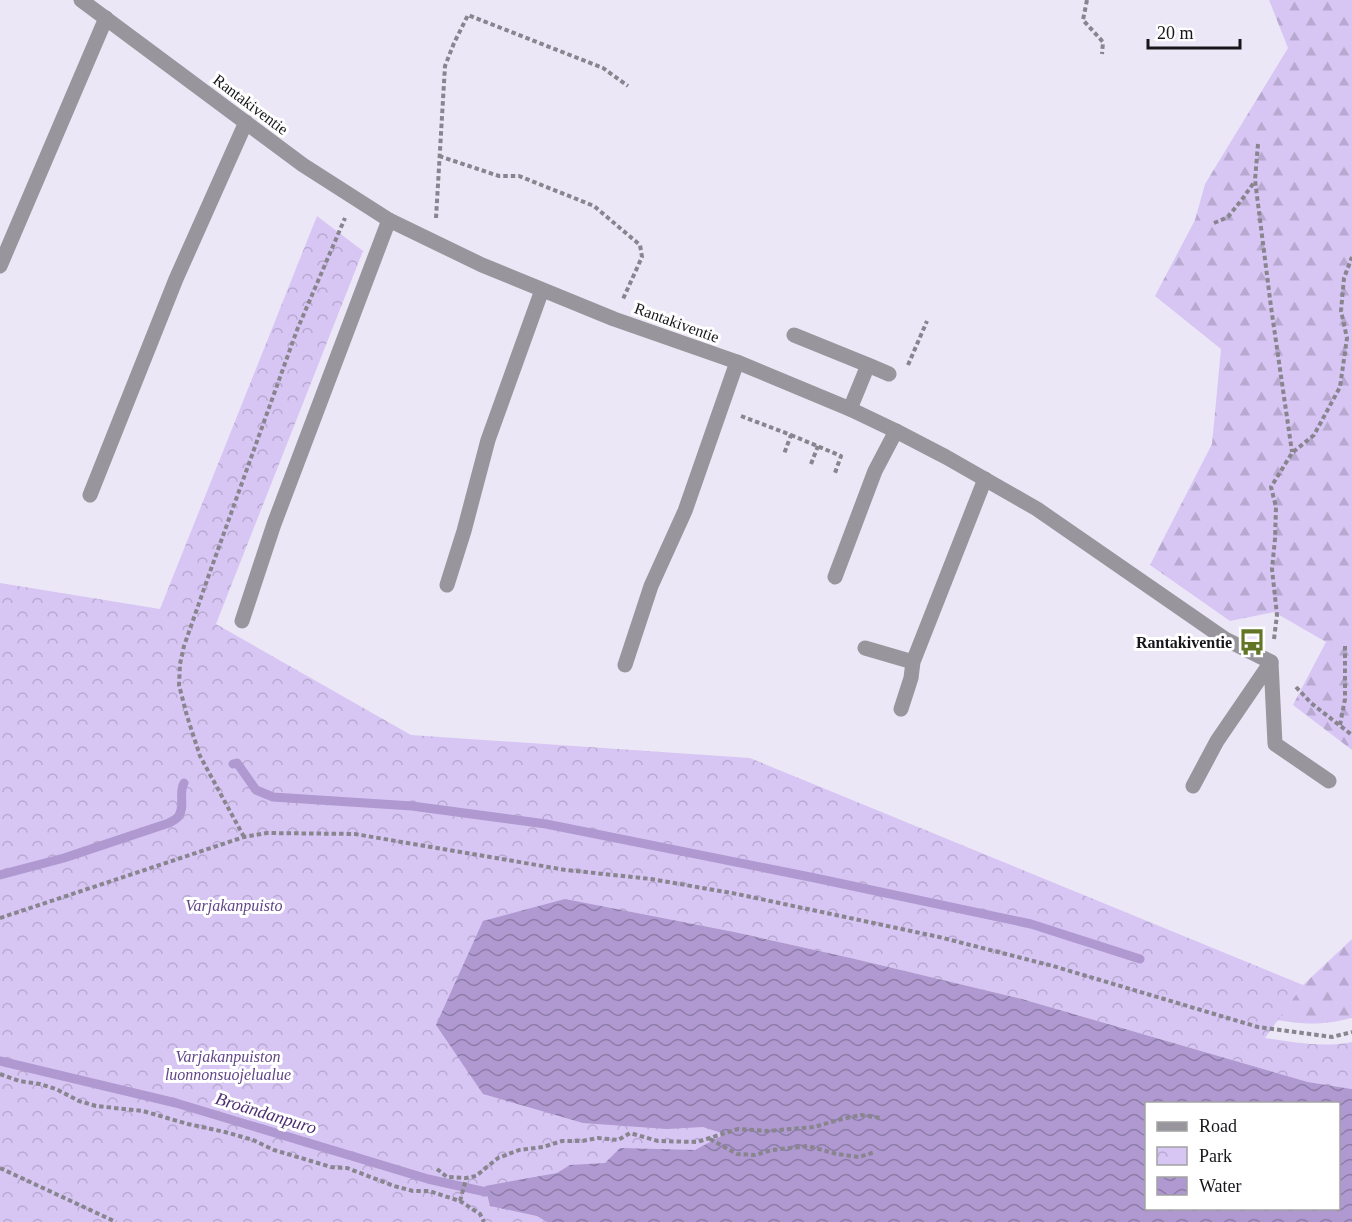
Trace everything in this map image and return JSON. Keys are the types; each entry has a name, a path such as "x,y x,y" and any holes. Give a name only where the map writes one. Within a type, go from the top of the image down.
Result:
{"street":[{"name":"Rantakiventie","path":"81,0 303,165 389,220 482,265 542,290 736,362 850,409 896,431 1037,509 1225,639 1271,662"},
{"path":"0,266 106,18"},
{"path":"90,495 176,279 246,122"},
{"path":"242,621 274,524 389,220"},
{"path":"447,585 488,440 542,290"},
{"path":"794,335 889,374"},
{"path":"625,664 651,586 686,511 736,362"},
{"path":"850,409 868,365"},
{"path":"835,577 875,471 896,431"},
{"path":"902,709 913,662 985,479"},
{"path":"865,648 913,662"},
{"path":"1271,662 1275,744 1329,781"},
{"path":"1193,786 1217,741 1271,662"}],"path":[{"path":"1087,0 1083,20 1103,42 1102,54"},
{"path":"434,243 445,66 468,15 603,68 628,87"},
{"path":"1258,144 1255,180 1292,453"},
{"path":"439,156 499,176 519,176 594,206 639,245 642,257 615,319"},
{"path":"1214,224 1228,217 1255,180"},
{"path":"244,837 200,756 179,685 180,664 210,570 297,330 354,198"},
{"path":"1352,256 1344,278 1341,311 1347,338 1340,387 1314,435 1292,453 1271,487 1276,507 1272,569 1277,615 1271,662 1311,703 1352,735"},
{"path":"889,374 908,367 927,321"},
{"path":"720,409 759,422 841,456 835,473"},
{"path":"783,454 791,435"},
{"path":"811,464 818,446"},
{"path":"1340,726 1345,699 1345,646"},
{"path":"0,918 244,837 267,833 355,834 566,870 651,879 726,892 939,937 1042,963 1258,1027 1332,1037 1352,1032"},
{"path":"0,1074 19,1081 56,1089 79,1101 96,1106 143,1111 253,1140 274,1150 331,1167 347,1168 394,1186 413,1191 429,1191 460,1201 480,1214 484,1222"},
{"path":"437,1169 447,1177 466,1178 476,1176 498,1158 519,1150 543,1147 562,1141 598,1138 618,1140 630,1133 658,1141 697,1142 738,1129 768,1131 814,1127 861,1115 880,1118"},
{"path":"710,1138 736,1154 755,1155 772,1150 808,1146 859,1157 875,1152"},
{"path":"0,1168 116,1222"},
{"path":"460,1201 466,1178"}],"green space":[{"path":"1269,0 1352,0 1352,750 1293,705 1326,642 1274,612 1230,621 1150,565 1212,444 1221,349 1155,296 1195,220 1205,184 1288,48"},
{"name":"Varjakanpuisto","path":"317,216 363,251 216,624 411,735 750,758 1303,985 1265,1038 1319,1044 1352,1042 1352,1089 1308,1082 1022,999 739,933 1051,1046 545,1202 547,1222 0,1222 0,583 160,609"},
{"path":"1352,939 1352,1018 1314,1023 1277,1020 1303,985"}],"water":[{"path":"565,899 739,933 1022,999 1308,1082 1352,1089 1352,1222 547,1222 537,1216 490,1206 485,1186 557,1173 570,1165 605,1163 620,1148 695,1150 725,1134 703,1127 667,1129 583,1123 483,1094 436,1025 483,921"}],"waterway":[{"path":"233,764 237,763 256,790 273,797 412,806 546,824 1031,924 1140,959"},
{"path":"0,875 64,858 169,823 180,813 184,783"},
{"name":"Broändanpuro","path":"0,1061 176,1103 428,1179 486,1192"}],"place":[{"name":"Rantakiventie","path":"1252,642"}],"park label":[{"name":"Varjakanpuiston luonnonsuojelualue","path":"228,1065"}]}
